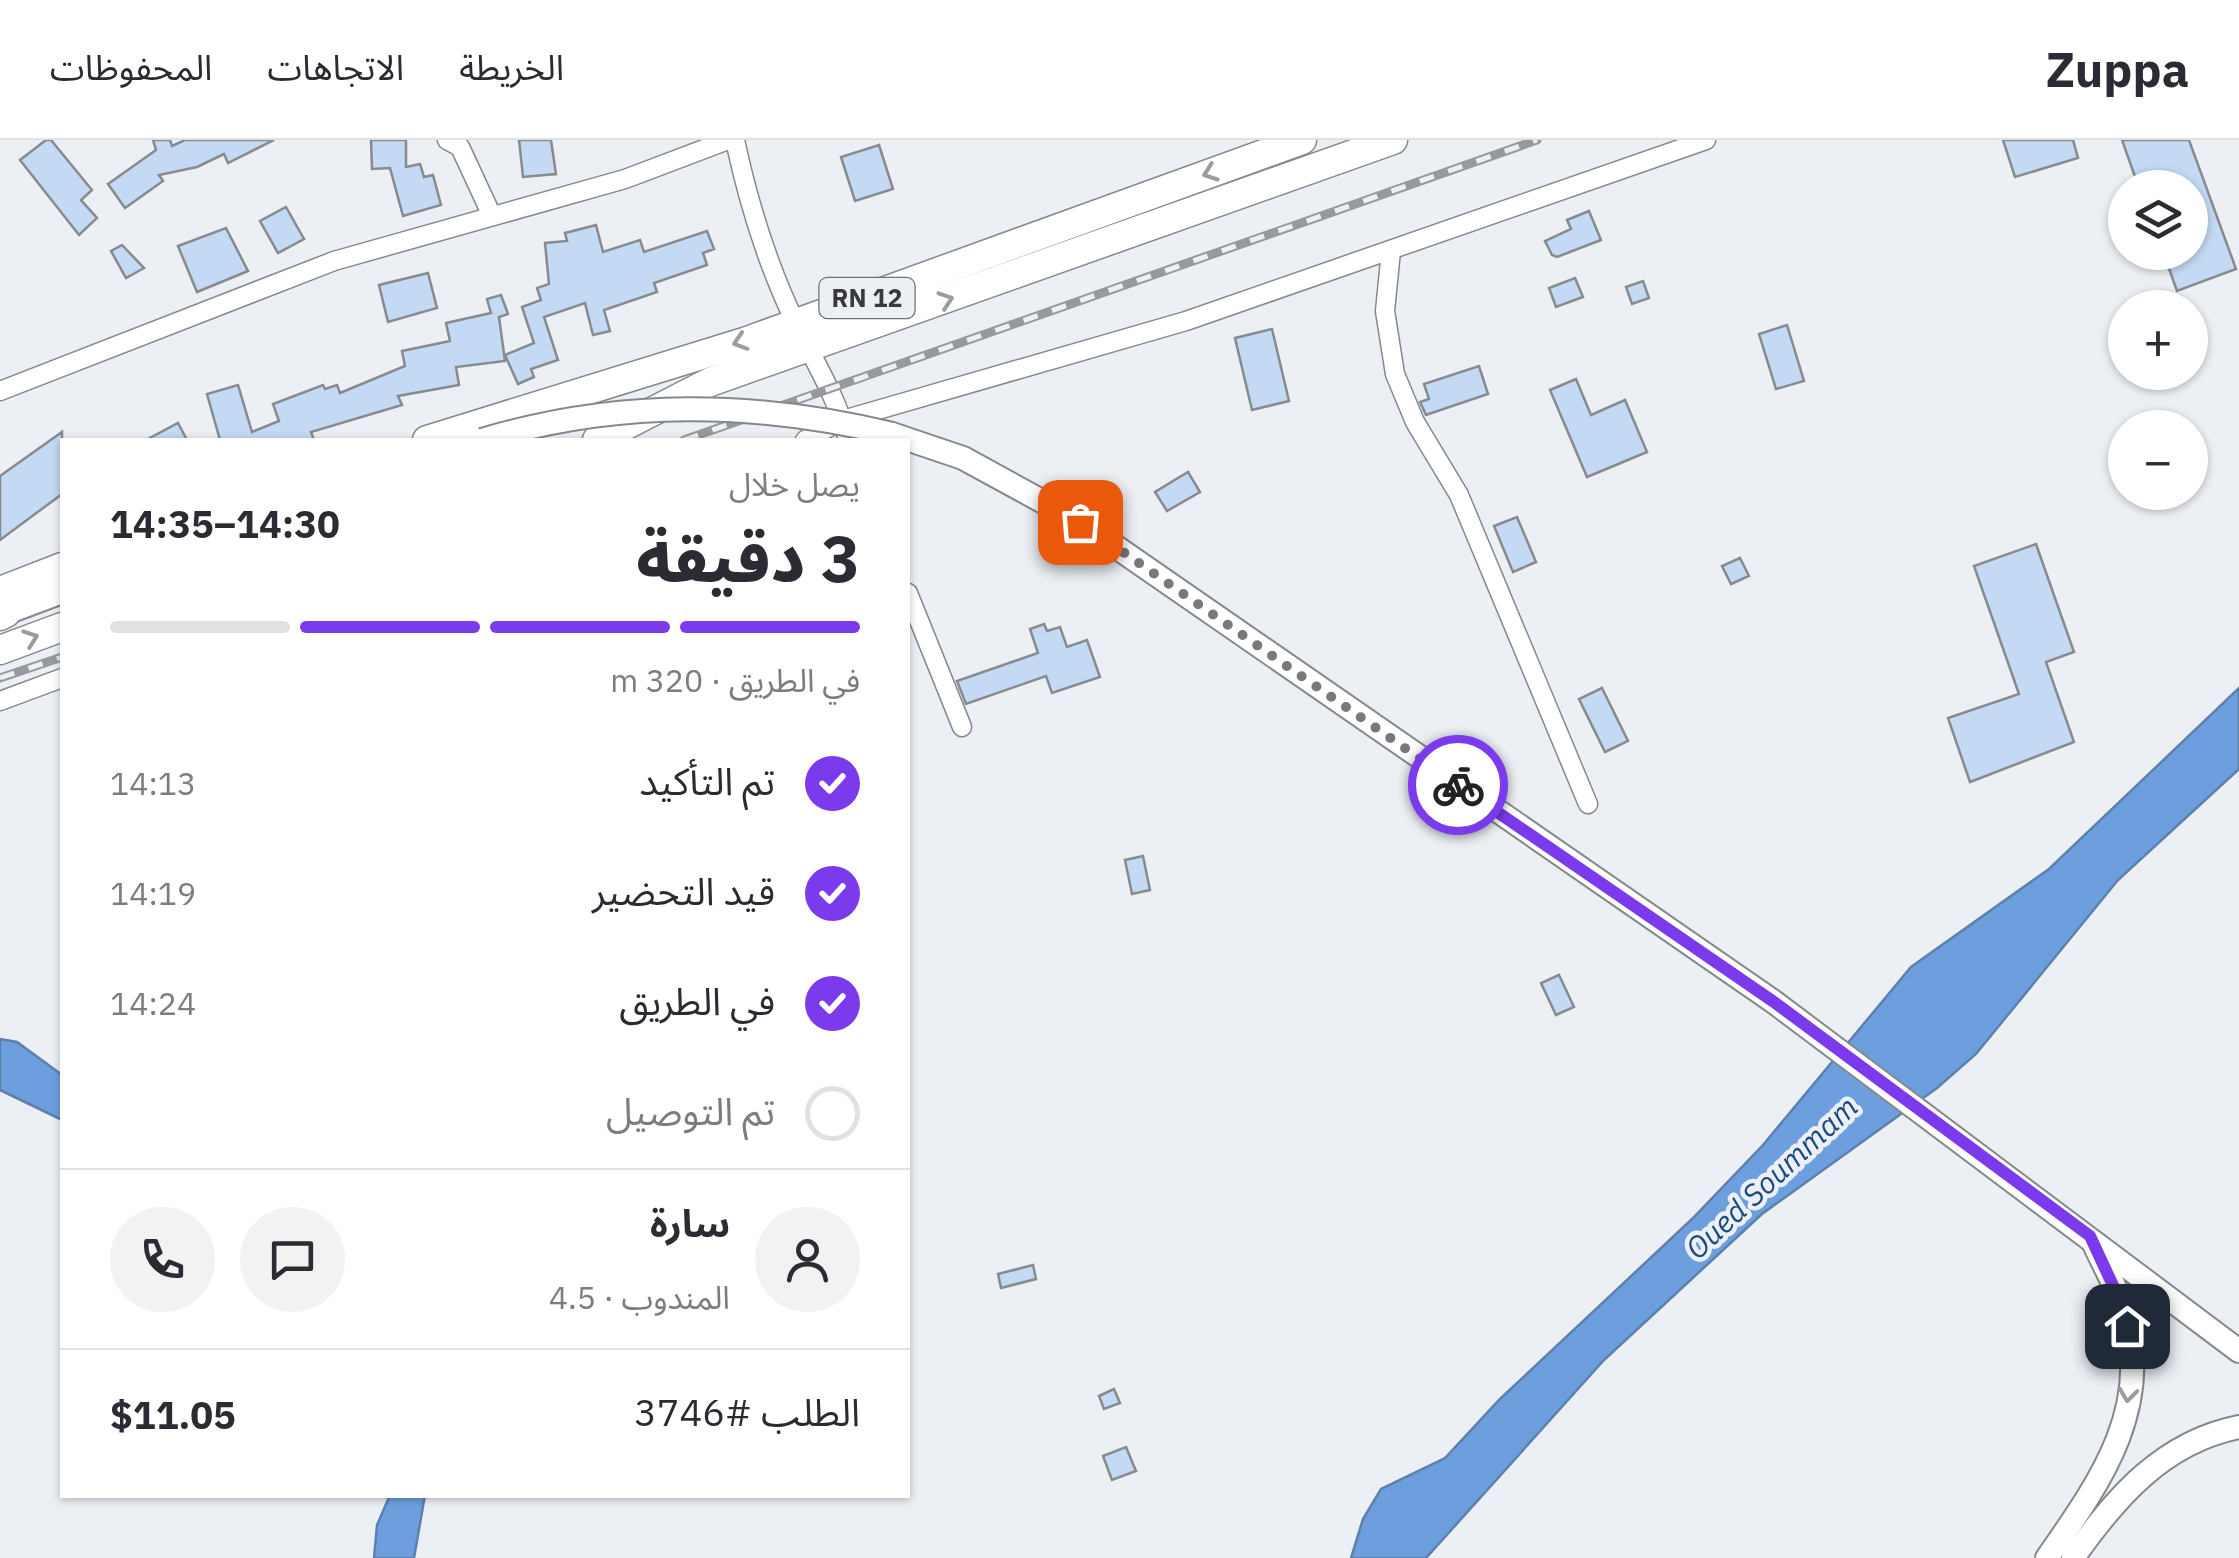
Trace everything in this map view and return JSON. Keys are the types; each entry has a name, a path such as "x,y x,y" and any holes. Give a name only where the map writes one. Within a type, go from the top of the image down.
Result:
{"highway":[{"name":"RN 12","path":"433,438 796,323 1302,140"},
{"name":"RN 12","path":"601,438 710,382 811,350 1394,140"},
{"path":"1,608 60,566"},
{"path":"0,650 60,628"}],"main road":[{"path":"490,438 588,415 703,407 796,414 904,438"},
{"path":"910,440 962,458 1080,522 1774,1002 2027,1188 2239,1351"},
{"path":"1,608 60,593"},
{"path":"2047,1558 2097,1487 2118,1448 2128,1398 2131,1346 2123,1307 2090,1236"},
{"path":"2190,1315 2239,1341"},
{"path":"2074,1558 2110,1505 2141,1474 2176,1453 2239,1428"}],"street":[{"path":"448,140 460,147 492,216"},
{"path":"0,392 334,260 625,179 731,140 796,323 843,420 848,438"},
{"path":"808,438 843,420 1186,320 1706,140"},
{"path":"1391,250 1385,311 1395,374 1415,422 1458,495 1588,804"},
{"path":"0,576 60,565"},
{"path":"910,599 962,727"},
{"path":"0,702 60,679"}],"water":[{"name":"Oued Soummam","path":"2239,688 2239,769 2118,880 1976,1054 1937,1088 1762,1214 1604,1360 1426,1558 1351,1558 1363,1519 1381,1489 1445,1458 1500,1399 1692,1219 1763,1145 1911,967 2049,869"},
{"path":"0,1039 17,1042 60,1074 60,1119 0,1090"},
{"path":"389,1498 424,1498 414,1558 374,1558 377,1525"}],"building":[{"path":"51,140 92,190 81,200 97,218 79,235 20,160"},
{"path":"153,140 170,140 172,146 185,140 274,140 228,163 224,154 197,167 159,175 163,181 125,208 108,184 156,150"},
{"path":"371,140 406,140 406,167 420,164 424,177 433,175 441,205 403,216 390,168 372,169"},
{"path":"519,140 551,140 556,174 523,177"},
{"path":"2003,140 2073,140 2078,158 2015,177"},
{"path":"2122,140 2189,140 2200,170 2133,170"},
{"path":"879,145 893,189 855,201 841,157"},
{"path":"2208,192 2236,269 2177,290 2169,270 2208,270"},
{"path":"286,207 304,239 278,253 260,221"},
{"path":"1589,211 1601,240 1557,257 1552,255 1545,241 1571,229 1567,220"},
{"path":"596,225 603,252 640,240 644,252 707,231 714,249 703,253 707,265 654,283 657,292 604,310 610,331 593,335 585,303 544,317 558,360 531,369 534,377 518,384 505,355 534,343 522,307 541,300 537,288 549,284 545,243 567,241 565,233"},
{"path":"226,228 248,271 197,292 178,246"},
{"path":"122,245 144,268 126,278 111,251"},
{"path":"428,273 437,308 388,322 379,285"},
{"path":"1575,278 1583,297 1556,307 1549,288"},
{"path":"1643,281 1649,298 1632,304 1626,287"},
{"path":"501,295 508,314 499,317 505,361 456,367 459,385 398,396 402,405 311,432 313,438 219,438 207,394 238,385 252,432 279,421 273,404 323,385 325,389 337,385 340,393 405,366 402,351 450,341 446,323 491,313 487,299"},
{"path":"1787,325 1804,381 1776,389 1759,334"},
{"path":"1272,329 1289,401 1252,410 1235,338"},
{"path":"1479,366 1488,394 1426,415 1420,402 1429,399 1424,384"},
{"path":"1576,379 1591,415 1625,400 1647,452 1587,477 1550,390"},
{"path":"178,423 186,438 150,438"},
{"path":"62,432 60,495 0,540 0,476"},
{"path":"1188,472 1200,492 1167,511 1155,492"},
{"path":"1517,517 1536,562 1513,572 1494,526"},
{"path":"2036,544 2074,652 2046,662 2074,742 1970,782 1948,718 2019,694 1974,566"},
{"path":"1740,558 1749,576 1731,584 1722,566"},
{"path":"1044,624 1047,631 1060,627 1067,647 1087,640 1100,677 1052,693 1046,676 966,704 957,681 1038,653 1030,629"},
{"path":"1602,688 1628,741 1605,752 1579,699"},
{"path":"1143,856 1150,890 1132,894 1125,860"},
{"path":"1559,975 1574,1007 1556,1015 1541,983"},
{"path":"1033,1265 1036,1279 1001,1288 998,1274"},
{"path":"1114,1389 1120,1403 1104,1409 1099,1396"},
{"path":"1126,1447 1136,1471 1112,1480 1103,1456"}],"railway":[{"path":"690,438 1537,140"},
{"path":"0,678 60,658"}],"way so far":[{"path":"1080,522 1458,785"}],"route":[{"path":"1458,785 1774,1002 2090,1236 2123,1307 2127,1326"}]}
